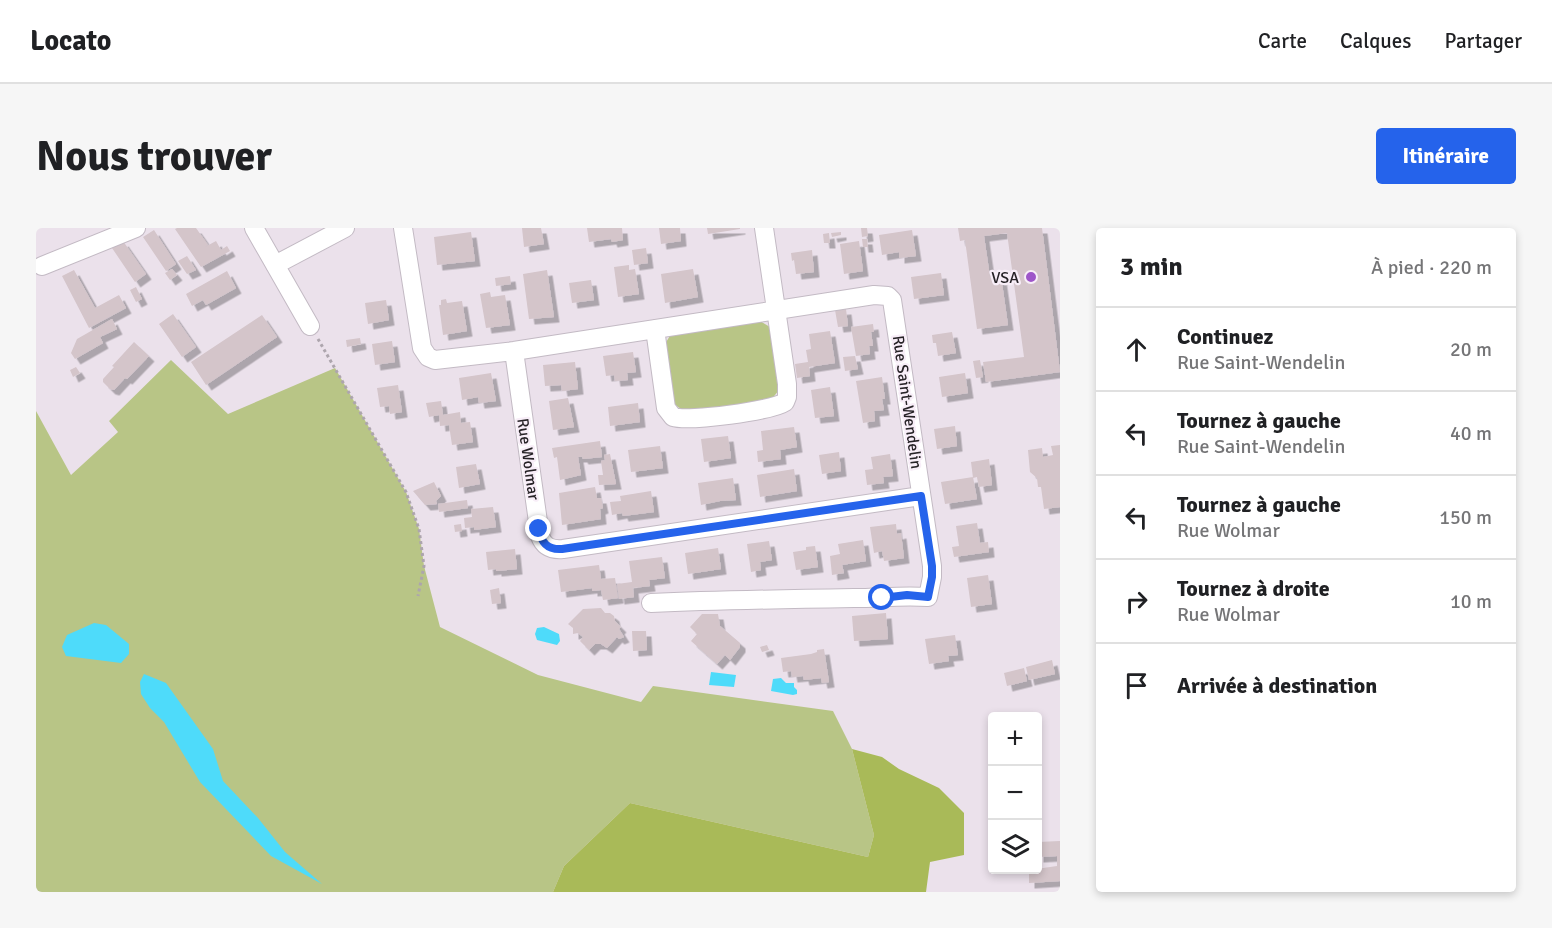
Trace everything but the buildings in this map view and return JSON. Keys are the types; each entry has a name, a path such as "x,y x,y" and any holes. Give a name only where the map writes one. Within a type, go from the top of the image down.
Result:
{"street":[{"path":"42,266 136,228"},
{"path":"254,228 310,326"},
{"path":"275,265 345,228"},
{"name":"Rue Saint-Wendelin","path":"403,228 424,353 435,360 514,351 882,294 892,300 932,566 928,597 907,595 882,598 735,599 651,603"},
{"path":"655,329 666,408 673,417 687,419 771,408 785,402 787,397 764,228"},
{"name":"Rue Wolmar","path":"514,351 540,536 545,545 550,548 562,549 921,496"}],"path":[{"path":"310,326 406,492 419,529 424,566 418,596"}],"green space":[{"path":"760,321 770,327 779,390 771,400 686,412 675,405 665,344 671,334"},
{"path":"171,360 228,414 335,368 406,492 419,529 424,566 440,627 538,675 641,702 653,686 833,711 852,749 874,835 868,857 630,803 564,866 553,892 36,892 36,411 71,475 118,432 109,421"},
{"path":"852,749 882,757 899,769 939,788 964,813 964,855 930,862 926,892 553,892 564,866 630,803 868,857 874,835"}],"water":[{"path":"94,623 106,625 129,644 129,654 121,663 66,656 62,647 67,635"},
{"path":"544,627 559,634 560,641 557,645 537,640 535,634 537,628"},
{"path":"711,672 736,675 734,687 709,685"},
{"path":"144,674 166,683 213,749 223,781 258,818 285,852 322,884 271,856 200,782 164,722 150,708 141,694 140,682"},
{"path":"781,678 786,683 794,683 797,694 771,691 773,679"}],"place":[{"name":"VSA","path":"1031,277"}],"route":[{"path":"539,529 545,545 562,549 921,496 932,566 931,588 928,597 907,595 882,598"}]}
